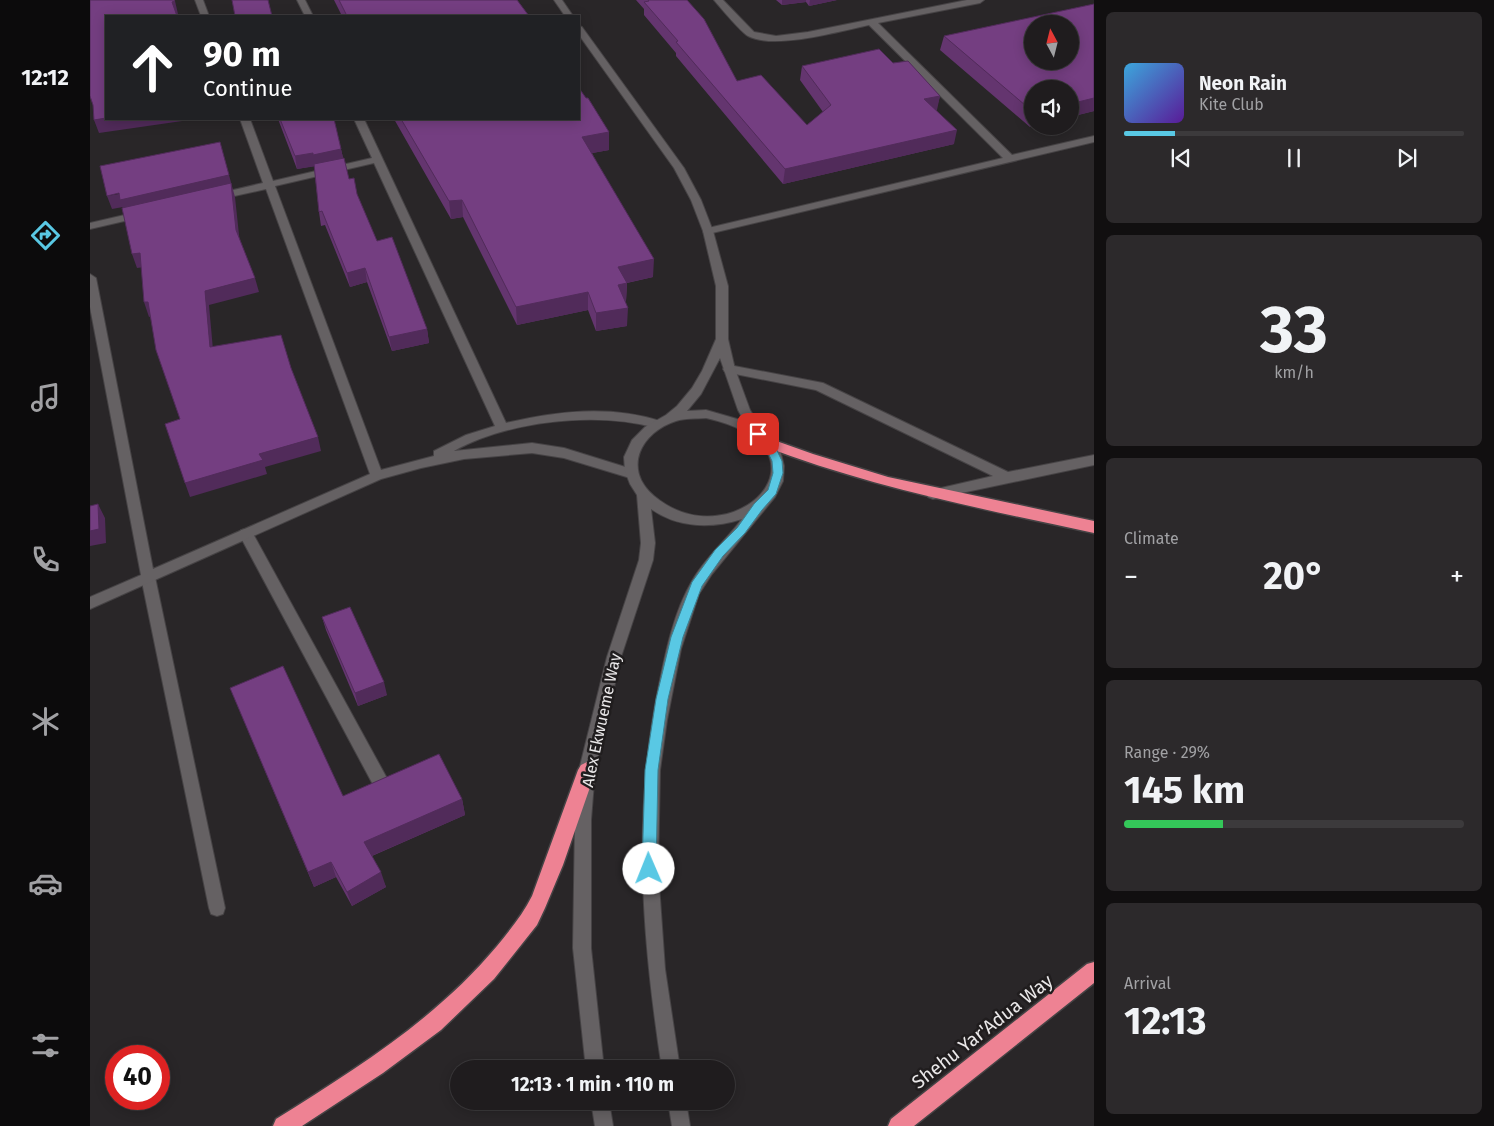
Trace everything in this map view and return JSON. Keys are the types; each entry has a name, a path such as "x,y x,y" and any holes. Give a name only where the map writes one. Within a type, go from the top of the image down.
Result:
{"highway":[{"path":"763,438 800,456 869,478 932,494 1094,526"},
{"path":"283,1126 391,1058 456,1006 498,961 530,918 551,871 587,770"},
{"name":"Shehu Yar'Adua Way","path":"898,1126 1094,972"}],"street":[{"path":"199,0 205,15"},
{"path":"301,0 308,15"},
{"path":"558,0 568,15"},
{"path":"718,0 751,34 776,39 808,35 980,0"},
{"path":"871,22 1010,159"},
{"path":"580,30 680,168 696,200 708,231 722,286 722,339 729,369 744,410 777,461 778,473 773,492 719,553 696,585 677,637 660,708 651,770 648,852 652,937 670,1060"},
{"path":"245,120 377,476"},
{"path":"360,120 503,429"},
{"path":"708,231 1094,139"},
{"path":"204,200 379,159"},
{"path":"90,226 156,211"},
{"path":"90,278 148,577 217,908"},
{"path":"722,339 713,363 699,390 684,409 640,437 631,454 630,473 643,496 662,510 686,519 713,521 737,517 758,507"},
{"path":"729,369 819,386 1007,477"},
{"path":"420,463 470,438 503,429 563,418 608,414 660,423 678,416 706,414 730,418 752,428 763,438"},
{"path":"90,603 377,476 420,463 464,454 532,448 564,453 630,473"},
{"path":"932,494 1094,460"},
{"name":"Alex Ekwueme Way","path":"595,1060 582,948 583,820 587,770 614,657 646,560 648,542 643,496"},
{"path":"246,534 383,787"},
{"path":"601,1110 604,1126"},
{"path":"678,1110 681,1126"}],"building":[{"path":"90,0 174,0 172,2 177,15 105,15 105,118 94,120 90,96"},
{"path":"232,0 268,0 272,15 235,15"},
{"path":"339,0 517,0 528,15 346,15"},
{"path":"648,0 687,0 704,19 737,81 761,75 807,125 831,105 802,66 879,49 893,63 908,61 940,96 924,99 957,130 785,169 676,42 678,41 644,2"},
{"path":"1094,4 1094,98 1079,102 1079,80 1024,80 1024,104 944,36 1024,19 1024,70 1079,70 1079,15 1042,15"},
{"path":"580,89 588,98 609,132 582,137 654,259 618,267 627,283 618,285 628,308 596,313 588,292 516,307 462,200 449,201 402,120 580,120"},
{"path":"280,120 334,120 341,149 313,155 313,153 295,156"},
{"path":"220,142 229,175 120,200 119,193 107,196 100,166"},
{"path":"344,158 349,179 354,178 357,194 377,241 392,237 427,329 389,337 365,268 347,273 322,211 319,212 314,164"},
{"path":"231,183 236,230 255,278 205,291 210,347 281,335 291,368 318,437 259,454 263,460 185,483 165,424 180,419 156,350 148,302 144,302 140,253 132,254 122,208"},
{"path":"98,504 99,529 90,531 90,506"},
{"path":"350,607 384,682 355,693 322,617"},
{"path":"283,666 343,796 439,754 462,799 364,842 381,872 347,892 331,862 308,872 230,688"}],"route":[{"path":"649,869 651,770 662,699 677,637 696,585 719,553 773,492 778,473 777,461 768,443 758,434"}]}
